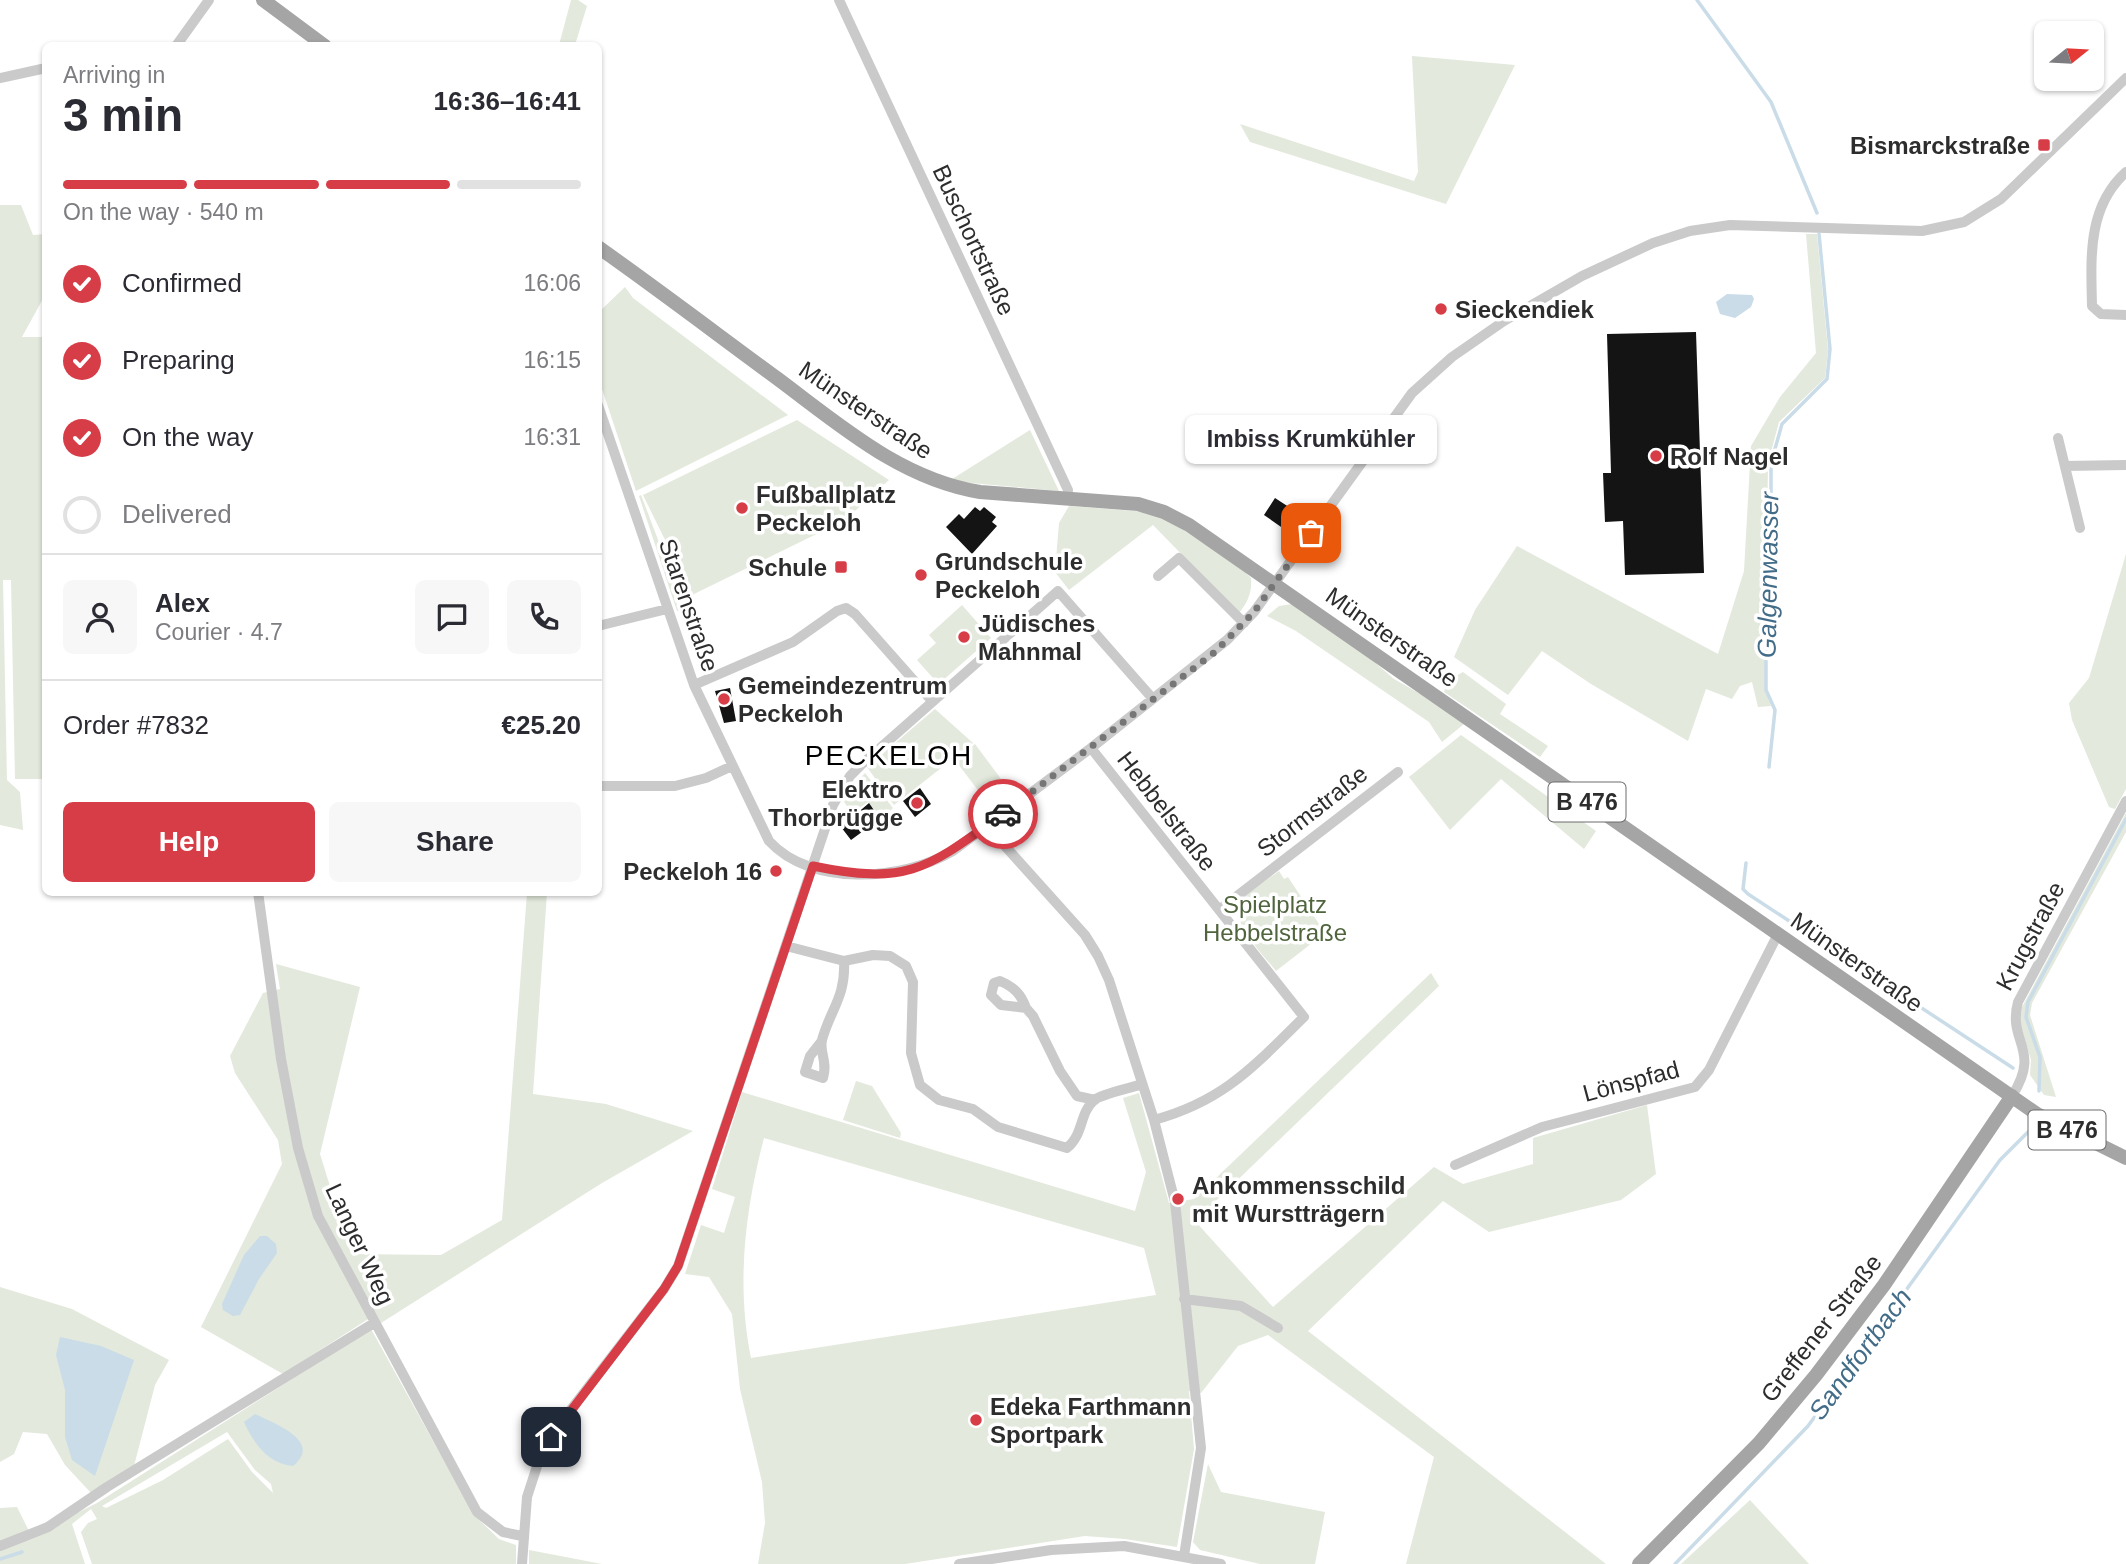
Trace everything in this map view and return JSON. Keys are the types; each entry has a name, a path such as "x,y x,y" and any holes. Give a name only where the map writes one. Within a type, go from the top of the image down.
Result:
{"main road":[{"path":"263,0 320,42"},
{"name":"Münsterstraße","path":"602,250 819,409 907,469 956,488 1138,505 1164,512 1196,529 2012,1096 2071,1132 2126,1158"},
{"name":"Greffener Straße","path":"1639,1564 1759,1443 1816,1375 1884,1285 2012,1096"}],"street":[{"path":"179,42 209,0"},
{"name":"Buschortstraße","path":"839,0 1068,490 1067,499"},
{"path":"0,78 42,69"},
{"path":"1274,583 1412,393 1452,357 1539,299 1653,243 1690,231 1730,225 1922,231 1965,222 2001,199 2126,78"},
{"path":"2126,172 2115,182 2098,212 2093,229 2091,277 2092,306 2101,314 2126,315"},
{"name":"Starenstraße","path":"602,417 694,685 732,766 769,841 787,857 813,866 848,874 900,873 938,860 1091,748 1215,652 1244,623 1274,583"},
{"path":"2059,438 2080,528"},
{"path":"2065,466 2126,465"},
{"path":"1158,576 1179,558 1244,623"},
{"path":"522,1564 527,1497 541,1454 562,1421 664,1289 678,1266 833,805 850,776 1058,591 1153,699"},
{"path":"602,625 667,608"},
{"path":"694,685 793,642 837,611 846,608 855,614 932,701"},
{"name":"Hebbelstraße","path":"1091,748 1304,1017 1242,1076 1209,1100 1154,1120"},
{"path":"602,786 676,786 706,778 732,766"},
{"name":"Stormstraße","path":"1219,910 1398,772"},
{"name":"Krugstraße","path":"2012,1096 2025,1074 2026,1061 2015,1018 2018,1002 2126,801"},
{"path":"987,826 1085,935 1098,956 1109,980 1154,1120 1175,1202 1201,1448 1184,1556"},
{"name":"Langer Weg","path":"259,896 281,1059 298,1148 318,1216 477,1512 503,1532 522,1536"},
{"name":"Lönspfad","path":"1455,1165 1542,1127 1695,1087 1709,1070 1778,934"},
{"path":"786,946 844,961 873,955 890,956 906,966 913,982 911,1053 920,1085 939,1100 973,1109 998,1127 1067,1148 1078,1139 1085,1115 1095,1100"},
{"path":"821,1042 839,1004 844,961"},
{"path":"1026,1008 1033,1016 1059,1071 1077,1096 1095,1100 1142,1084"},
{"path":"1184,1300 1241,1306 1278,1328"},
{"path":"0,1546 48,1527 107,1487 374,1323"},
{"path":"959,1564 1080,1547 1124,1546 1221,1564"}],"green space":[{"path":"571,0 578,0 587,6 576,42 560,42"},
{"path":"1412,56 1515,65 1446,204 1250,142 1240,124 1414,181 1418,172"},
{"path":"0,205 21,205 33,235 42,234 42,300 22,337 42,337 42,779 15,779 11,580 3,580 7,780 20,792 23,830 0,825"},
{"path":"1806,234 1817,234 1828,350 1825,378 1779,422 1768,463 1765,691 1771,706 1758,707 1752,682 1740,686 1732,699 1706,689 1688,741 1591,684 1542,651 1508,695 1454,657 1475,610 1517,546 1718,654 1744,571 1751,446 1780,397 1816,353"},
{"path":"625,287 633,298 788,415 636,491 602,389 602,309"},
{"name":"Fußballplatz Peckeloh","path":"797,420 889,480 845,520 692,595 643,495"},
{"path":"1030,430 1059,491 949,481"},
{"path":"641,495 684,608 677,611 639,496"},
{"path":"1069,506 1147,512 1167,519 1242,569 1251,578 1247,601 1239,613 1153,525 1069,590 1055,572 1059,523"},
{"path":"2126,554 2126,789 2115,809 2109,807 2072,720 2069,703 2089,678"},
{"path":"1292,604 1365,654 1394,679 1426,697 1464,724 1442,742 1429,722 1296,631 1267,616 1279,606"},
{"path":"962,605 991,638 933,689 927,684 933,678 917,660 936,643 929,635"},
{"path":"1463,672 1506,704 1500,714 1548,746 1540,757 1444,692 1448,680"},
{"path":"935,709 973,743 894,805 867,767"},
{"path":"1461,735 1596,831 1584,849 1501,779 1450,830 1409,777"},
{"path":"975,744 1013,795 993,810 955,760"},
{"path":"865,773 893,808 882,819 868,802 852,813 844,802"},
{"path":"2126,813 2126,832 2032,1003 2030,1015 2056,1097 2044,1095 2030,1075 2031,1060 2020,1022 2021,1009"},
{"name":"Spielplatz Hebbelstraße","path":"1279,871 1284,879 1288,877 1325,933 1276,971 1249,938 1238,910 1240,902 1248,893"},
{"path":"527,896 547,896 533,1094 606,1104 693,1131 602,1183 381,1323 376,1314 283,1374 201,1327 282,1164 278,1140 235,1073 230,1056 263,993 280,989 276,964 360,987 320,1154 351,1254 441,1255 502,1220"},
{"path":"1431,973 1439,986 1195,1221 1273,1307 1434,1167 1463,1184 1533,1164 1533,1138 1647,1105 1656,1174 1621,1200 1489,1232 1443,1201 1308,1331 1606,1564 1406,1564 1434,1457 1268,1335 1238,1346 1201,1393 1189,1391 1194,1449 1177,1547 1085,1536 905,1564 758,1564 765,1523 762,1482 740,1389 732,1314 709,1277 685,1274 701,1225 724,1233 735,1197 712,1189 742,1092 1135,1211 1146,1172 1123,1098 1139,1093 1169,1203 1194,1199","holes":["764,1138 1144,1248 1156,1295 751,1358 744,1303 745,1248 752,1192"]},
{"path":"856,1081 872,1086 901,1133 900,1138 843,1120"},
{"path":"0,1287 72,1309 169,1360 155,1385 134,1466 91,1493 65,1465 47,1434 23,1432 14,1454 0,1462"},
{"path":"371,1329 474,1515 499,1539 516,1545 516,1564 92,1564 81,1532 88,1523 97,1519 91,1509 72,1524 85,1564 0,1564 0,1508 17,1507 30,1533 97,1503","holes":["227,1432 255,1470 271,1484 273,1493 252,1472 228,1439 163,1480 106,1508 102,1506"]},
{"path":"1208,1464 1221,1492 1325,1512 1315,1564 1260,1564 1200,1550 1193,1542"},
{"path":"1750,1500 1809,1564 1681,1564"},
{"path":"529,1550 602,1564 529,1564"}],"water":[{"path":"1727,294 1752,295 1754,299 1751,307 1735,318 1720,314 1716,302"},
{"path":"260,1236 267,1236 276,1244 277,1253 259,1279 240,1315 233,1316 223,1310 222,1304 244,1255"},
{"path":"60,1337 101,1346 134,1360 95,1476 72,1460 65,1437 65,1390 56,1355"},
{"path":"255,1414 283,1428 299,1441 303,1449 301,1457 293,1466 276,1461 262,1451 244,1422"}],"building":[{"name":"Rolf Nagel","path":"1696,332 1704,573 1625,575 1623,521 1605,522 1603,473 1611,473 1607,334"},
{"path":"1275,498 1298,513 1284,529 1264,515"},
{"path":"975,507 980,511 984,507 996,517 992,522 997,526 972,554 946,527 959,514 964,519"},
{"name":"Gemeindezentrum Peckeloh","path":"730,688 736,721 724,723 715,691"},
{"name":"Elektro Thorbrügge","path":"920,788 931,804 915,817 903,801"},
{"path":"869,803 883,823 870,833 866,829 851,840 841,827"}],"waterway":[{"name":"Galgenwasser","path":"1697,0 1771,102 1817,213"},
{"name":"Galgenwasser","path":"1769,767 1775,710 1766,690 1766,587 1771,533 1771,463 1782,424 1827,379 1830,349 1819,234"},
{"name":"Sandfortbach","path":"2039,1091 2040,1057 2026,1017 2028,1002 2126,819"},
{"name":"Galgenwasser","path":"1746,863 1743,889 1748,894 2013,1068"},
{"name":"Sandfortbach","path":"1675,1564 1808,1426 2000,1160 2029,1131"},
{"path":"0,1559 22,1552"}],"way so far":[{"path":"1003,814 1215,652 1254,612 1311,533"}],"place":[{"name":"Bismarckstraße","path":"2044,145"},
{"name":"Sieckendiek","path":"1441,309"},
{"name":"Rolf Nagel","path":"1656,456"},
{"name":"Fußballplatz Peckeloh","path":"742,508"},
{"name":"Imbiss Krumkühler","path":"1311,533"},
{"name":"Schule","path":"841,567"},
{"name":"Grundschule Peckeloh","path":"921,575"},
{"name":"Jüdisches Mahnmal","path":"964,637"},
{"name":"Gemeindezentrum Peckeloh","path":"724,699"},
{"name":"Elektro Thorbrügge","path":"917,803"},
{"name":"Peckeloh 16","path":"776,871"},
{"name":"Ankommensschild mit Wurstträgern","path":"1178,1199"},
{"name":"Edeka Farthmann Sportpark","path":"976,1420"}],"district":[{"name":"PECKELOH","path":"889,755"}],"route":[{"path":"551,1437 664,1289 678,1266 813,866 848,874 900,873 938,860 1003,814"}]}
